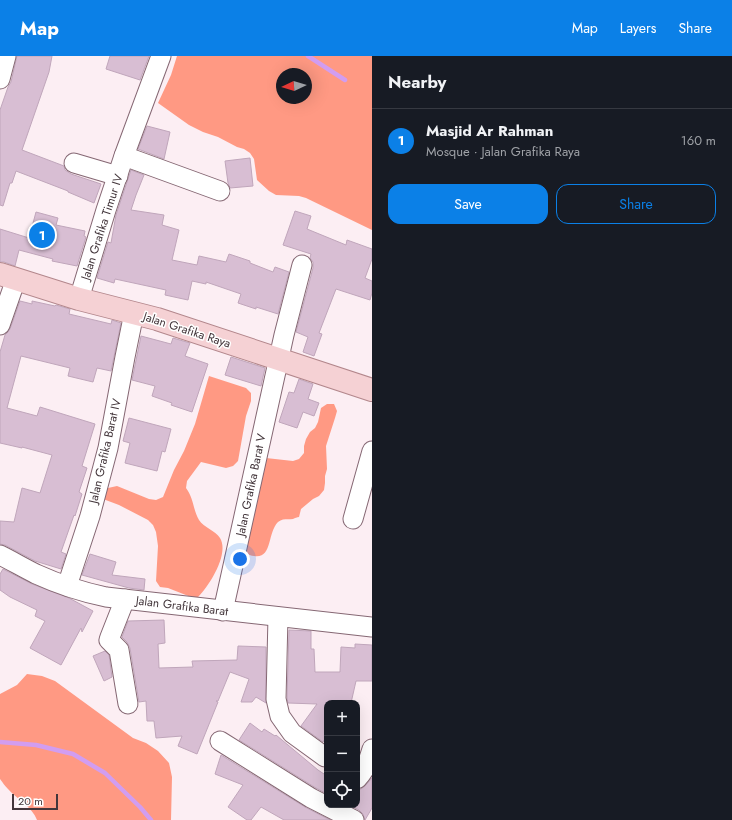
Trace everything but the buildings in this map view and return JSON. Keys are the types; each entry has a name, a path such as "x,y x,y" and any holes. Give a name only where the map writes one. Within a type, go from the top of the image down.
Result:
{"main road":[{"name":"Jalan Grafika Raya","path":"8,276 79,299 157,319 372,390"}],"street":[{"path":"0,79 6,56"},
{"name":"Jalan Grafika Timur IV","path":"79,299 124,156 162,56"},
{"path":"124,156 220,191"},
{"path":"74,162 118,176"},
{"name":"Jalan Grafika Barat V","path":"224,611 279,360 302,265"},
{"path":"0,325 8,276"},
{"name":"Jalan Grafika Barat IV","path":"67,586 90,516 108,448 134,313"},
{"path":"353,519 372,451"},
{"name":"Jalan Grafika Barat","path":"0,555 36,574 87,593 106,597 372,627"},
{"path":"125,599 110,640 119,650 128,704"},
{"path":"278,617 276,699 280,716 292,734 324,756"},
{"path":"220,741 311,798 324,803"},
{"path":"360,776 368,764 372,749"},
{"path":"336,808 354,820"}],"shaded area":[{"path":"177,56 372,56 372,230 306,198 299,196 276,195 269,191 257,180 254,159 250,153 189,125 158,103 171,75"},
{"path":"209,376 246,388 251,393 251,401 246,416 238,461 233,466 226,468 201,462 187,481 186,488 191,496 199,520 218,535 222,545 220,561 212,579 196,599 168,588 160,587 156,581 158,546 156,532 153,525 148,520 119,505 103,499 105,489 117,486 149,499 156,500 163,497 195,424"},
{"path":"327,404 334,404 337,411 326,446 327,469 324,490 319,496 301,509 299,517 278,522 274,527 266,552 262,555 256,556 247,554 243,545 266,458 293,461 299,459 304,453 306,439 318,422 321,408"},
{"path":"27,674 42,676 55,681 133,738 146,743 158,751 169,763 172,777 171,820 37,820 32,811 8,789 0,779 0,694 17,685"}],"waterway":[{"path":"308,56 345,80"},
{"path":"0,742 36,745 73,754 105,773 140,807 151,820"}],"place":[{"name":"Masjid Ar Rahman","path":"42,235"}]}
